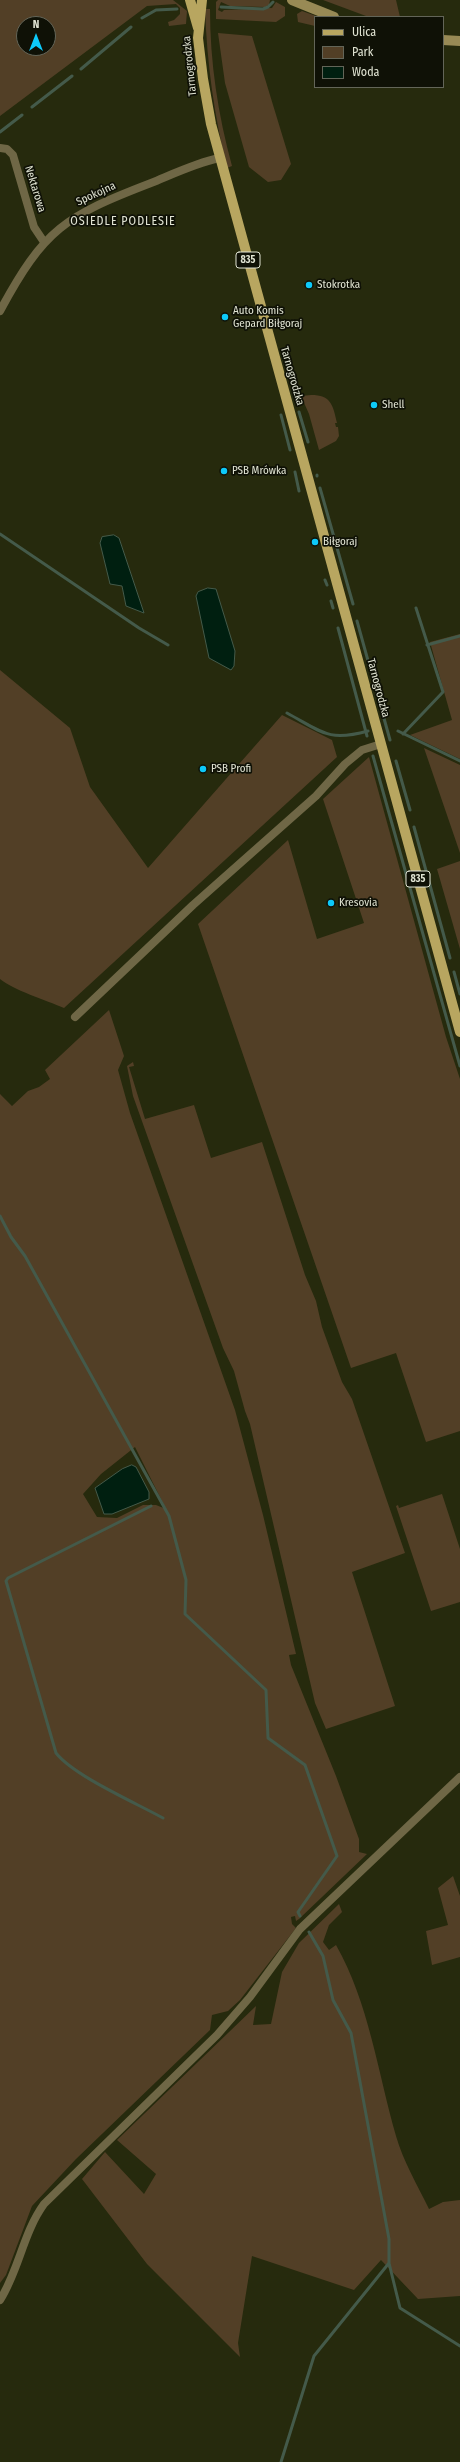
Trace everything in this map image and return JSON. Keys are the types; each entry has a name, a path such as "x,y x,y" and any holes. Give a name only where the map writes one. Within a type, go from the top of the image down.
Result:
{"main road":[{"name":"Tarnogrodzka","path":"190,0 198,28 205,93 220,158 381,744"},
{"name":"Tarnogrodzka","path":"198,28 202,0"},
{"name":"835","path":"381,744 460,1032"}],"street":[{"path":"292,0 332,16"},
{"path":"444,40 460,41"},
{"name":"Nektarowa","path":"0,148 7,149 13,155 36,231 44,242"},
{"name":"Spokojna","path":"0,311 20,273 44,242 68,221 96,204 220,158"},
{"path":"75,1017 194,905 316,796 345,764 362,750 381,744"},
{"path":"0,2300 11,2278 30,2227 44,2204 217,2035 250,1997 300,1930 460,1777"}],"green space":[{"path":"0,0 173,0 187,11 186,24 169,26 168,22 174,20 180,14 180,8 176,4 147,6 0,116"},
{"path":"218,0 270,0 269,5 265,7 230,6 221,2 218,10 222,12 224,10 272,8 276,2 285,7 285,16 276,22 216,19 216,2"},
{"path":"323,0 396,0 400,16 366,16"},
{"path":"205,9 210,9 213,69 219,108 232,166 227,168 218,128 212,89 207,49"},
{"path":"302,11 316,16 314,16 314,26 298,22 297,14"},
{"path":"218,33 252,36 291,164 281,180 268,182 249,167 225,83"},
{"path":"318,395 330,402 336,417 336,427 338,427 339,436 336,441 319,450 309,414 301,396"},
{"path":"460,634 460,759 410,735 452,720 430,642"},
{"path":"0,670 70,728 90,787 148,868 282,715 332,740 337,757 64,1008 21,991 0,979"},
{"path":"424,748 460,765 460,853"},
{"path":"369,757 446,1037 460,1079 460,1431 426,1442 396,1353 351,1368 198,924 288,840 317,939 364,923 323,799"},
{"path":"460,861 460,949 437,869"},
{"path":"109,1010 124,1056 118,1070 130,1113 235,1410 263,1515 296,1654 289,1655 291,1665 336,1776 359,1839 359,1852 367,1854 299,1919 296,1921 295,1916 291,1917 292,1924 296,1928 240,2000 228,2011 212,2015 210,2030 76,2159 32,2206 6,2275 0,2283 0,1094 12,1106 28,1091 39,1087 50,1079 45,1070","holes":["135,1447 166,1509 156,1505 143,1505 117,1518 97,1517 83,1494 101,1474"]},
{"path":"133,1062 134,1066 129,1067 145,1119 194,1105 211,1158 262,1142 305,1275 316,1301 322,1327 342,1382 352,1399 405,1553 352,1572 395,1706 326,1729 315,1703 250,1424 234,1371 223,1348 133,1096 127,1066"},
{"path":"442,1494 460,1549 460,1602 431,1611 396,1506 398,1505 399,1508"},
{"path":"453,1876 460,1896 460,1957 432,1965 426,1931 448,1925 438,1888"},
{"path":"339,1904 342,1912 329,1925 323,1942 329,1950 336,1945 357,1990 372,2039 396,2136 403,2155 429,2209 443,2202 460,2200 460,2296 418,2299 381,2260 354,2290 252,2256 238,2343 240,2357 147,2264 82,2179 105,2152 144,2194 156,2174 117,2140 256,2006 253,2025 271,2024 282,1972 299,1943"}],"water":[{"path":"114,535 119,538 144,613 126,606 122,586 110,584 100,543 102,537"},
{"path":"208,588 216,589 235,651 234,666 231,670 209,658 196,596 198,592"},
{"path":"132,1465 136,1467 149,1492 149,1499 112,1514 104,1514 95,1488 122,1469"}],"waterway":[{"path":"221,7 263,9 268,7 273,2"},
{"path":"142,18 156,10 177,9"},
{"path":"81,69 131,27"},
{"path":"32,107 72,76"},
{"path":"0,132 22,115"},
{"path":"299,412 308,442"},
{"path":"281,415 290,450"},
{"path":"295,472 299,491"},
{"path":"320,488 353,604"},
{"path":"0,534 139,628 168,645"},
{"path":"325,580 327,585"},
{"path":"331,601 333,608"},
{"path":"403,734 443,692 416,608"},
{"path":"357,621 390,740"},
{"path":"338,628 367,736"},
{"path":"427,645 460,636"},
{"path":"287,713 317,730 334,735 343,736 368,731"},
{"path":"398,731 460,761"},
{"path":"373,756 460,1066"},
{"path":"396,761 410,810"},
{"path":"414,827 450,958"},
{"path":"454,972 460,994"},
{"path":"0,1216 11,1237 25,1256 169,1516 186,1580 185,1614 266,1690 268,1738 305,1765 337,1856 298,1912 300,1916"},
{"path":"151,1506 8,1578 6,1581 56,1753 65,1762 91,1780 163,1818"},
{"path":"281,2462 314,2356 389,2263 389,2239 351,2033 333,2000 323,1956 309,1932"},
{"path":"389,2263 400,2308 460,2346"}],"place":[{"name":"Stokrotka","path":"309,285"},
{"name":"Auto Komis Gepard Biłgoraj","path":"225,317"},
{"name":"Shell","path":"374,405"},
{"name":"PSB Mrówka","path":"224,471"},
{"name":"Biłgoraj","path":"315,542"},
{"name":"PSB Profi","path":"203,769"},
{"name":"Kresovia","path":"331,903"}],"district":[{"name":"OSIEDLE PODLESIE","path":"123,222"}]}
